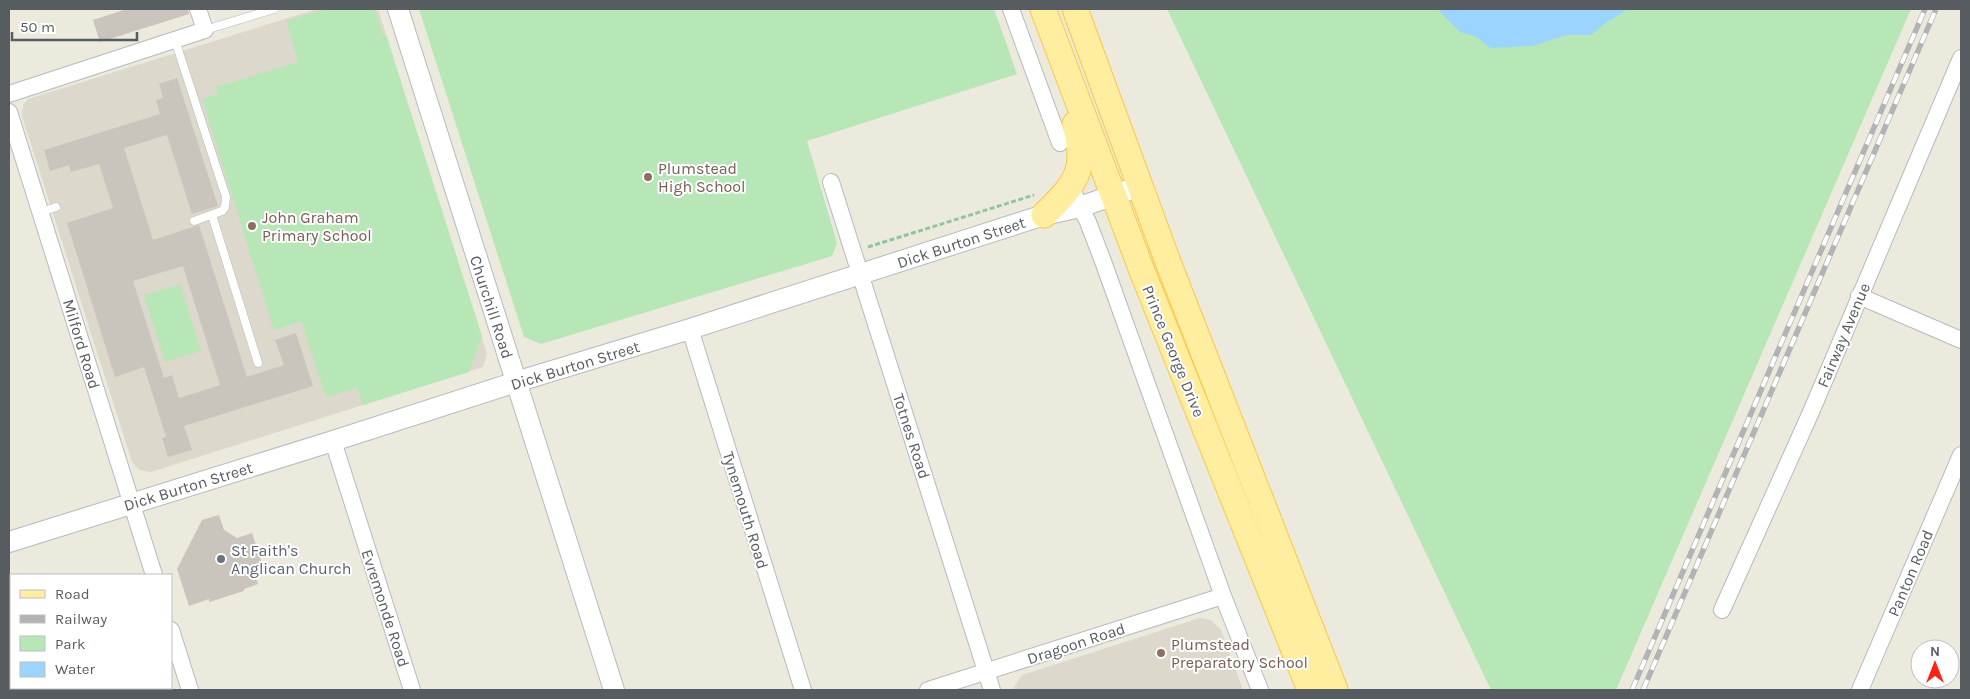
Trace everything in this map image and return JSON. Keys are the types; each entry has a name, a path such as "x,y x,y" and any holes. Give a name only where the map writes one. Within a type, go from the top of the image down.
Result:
{"main road":[{"name":"Prince George Drive","path":"1075,9 1171,272 1335,690"},
{"name":"Prince George Drive","path":"1043,10 1113,195 1310,690"},
{"path":"1040,205 1076,197 1080,140 1043,10"}],"street":[{"path":"9,94 205,30 198,9"},
{"name":"Churchill Road","path":"398,9 614,690"},
{"path":"1011,9 1060,143"},
{"name":"Fairway Avenue","path":"1722,610 1811,412 1961,58"},
{"name":"Milford Road","path":"9,112 48,210 154,574"},
{"name":"Totnes Road","path":"831,182 992,690"},
{"path":"1076,197 1113,195 1140,186"},
{"name":"Prince George Drive","path":"1076,197 1104,264 1223,596 1260,690"},
{"name":"Dick Burton Street","path":"9,542 861,275 1040,205"},
{"path":"1859,296 1961,340"},
{"name":"Tynemouth Road","path":"690,329 803,690"},
{"name":"Evremonde Road","path":"333,441 412,690"},
{"name":"Panton Road","path":"1860,690 1961,455"},
{"name":"Dragoon Road","path":"928,690 1223,596"},
{"path":"172,633 190,690"}],"lane":[{"path":"205,30 274,9"},
{"path":"175,40 226,198 225,207 222,211 194,221"},
{"path":"212,215 258,363"}],"path":[{"path":"867,247 1040,205"}],"shaded area":[{"name":"John Graham Primary School","path":"317,9 378,9 487,354 483,367 151,472 139,470 132,462 22,116 23,105 28,99"},
{"name":"Plumstead Preparatory School","path":"1200,618 1211,620 1221,630 1243,690 1012,690 1022,675"}],"green space":[{"path":"325,9 375,9 383,35 365,41 386,35 482,336 469,372 363,405 357,388 326,397 301,321 274,330 202,99 218,94 216,87 298,62 286,21"},
{"name":"Plumstead High School","path":"419,9 994,9 1017,74 807,141 837,243 832,256 541,344 524,337"},
{"path":"1167,9 1911,9 1616,690 1491,690"},
{"path":"180,284 201,351 165,362 144,295"}],"water":[{"path":"1437,9 1628,9 1591,35 1567,35 1532,46 1490,48 1477,37 1460,32"}],"building":[{"path":"127,9 188,9 189,14 100,42 93,20"},
{"path":"177,78 218,206 192,214 167,135 124,148 153,240 199,225 247,377 284,365 275,340 296,333 313,386 184,426 192,450 168,457 162,438 166,437 144,367 115,377 67,223 113,208 99,164 71,172 69,165 50,171 44,150 160,114 156,100 163,98 159,84","holes":["183,266 220,385 179,398 172,375 164,378 133,281"]},
{"name":"St Faith's Anglican Church","path":"219,515 224,530 237,538 252,533 263,567 253,570 258,584 244,589 244,591 189,606 177,569 202,520"}],"railway":[{"path":"1632,690 1925,9"},
{"path":"1643,690 1936,9"}],"place":[{"name":"Plumstead High School","path":"648,177"},
{"name":"John Graham Primary School","path":"252,226"},
{"name":"St Faith's Anglican Church","path":"221,559"},
{"name":"Plumstead Preparatory School","path":"1161,653"}]}
